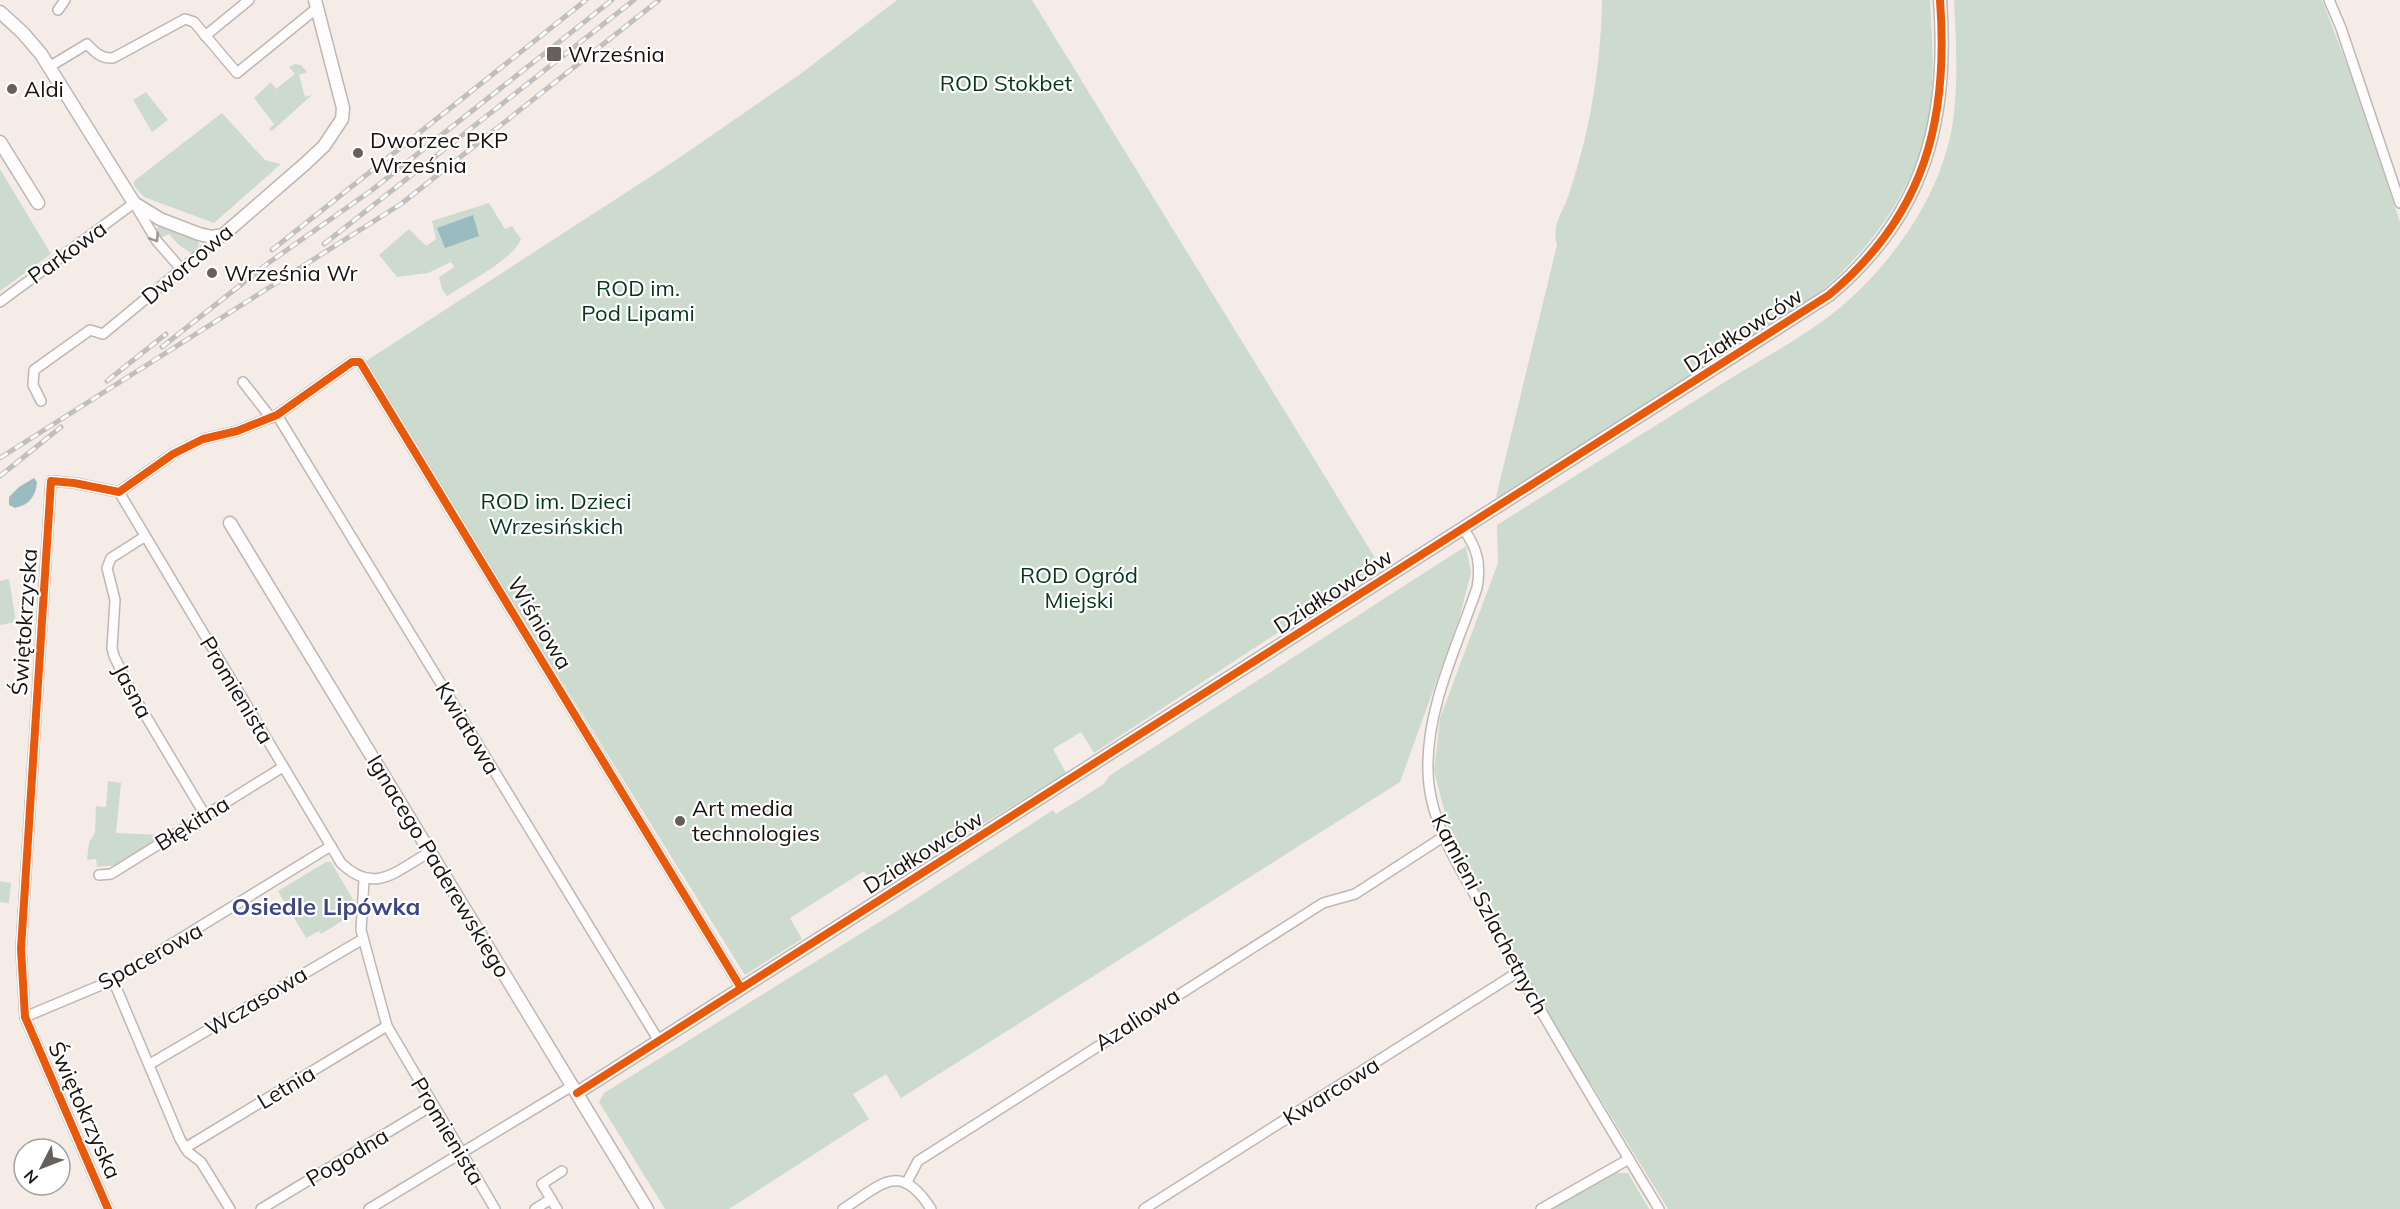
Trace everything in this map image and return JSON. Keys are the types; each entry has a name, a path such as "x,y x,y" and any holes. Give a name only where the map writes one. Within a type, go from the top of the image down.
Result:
{"street":[{"path":"58,10 65,0"},
{"path":"206,36 249,0"},
{"name":"Działkowców","path":"575,1090 659,1041 1464,530 1816,305 1840,286 1865,261 1902,210 1919,177 1933,139 1943,69 1940,0"},
{"path":"2329,0 2341,28 2400,203"},
{"path":"49,67 87,44 96,53 106,58 113,58 185,19 191,20 237,73 316,4"},
{"name":"Dworcowa","path":"41,400 33,385 34,370 90,330 103,334 223,235 324,146 339,127 343,108 316,4"},
{"path":"0,12 30,40 156,240 182,270"},
{"path":"0,142 38,203"},
{"path":"134,203 160,219 190,231 212,237 223,235"},
{"name":"Parkowa","path":"0,302 134,203"},
{"name":"Wiśniowa","path":"274,417 352,362 360,362 741,988"},
{"name":"Kwiatowa","path":"243,382 274,417 659,1041"},
{"path":"119,492 173,453 203,439 237,431 274,417"},
{"name":"Świętokrzyska","path":"108,1209 25,1017 21,950 51,481 119,492"},
{"name":"Promienista","path":"119,492 331,846 353,875 364,880 361,916 363,939 387,1026 495,1209"},
{"name":"Ignacego Paderewskiego","path":"230,523 647,1209"},
{"name":"Kamieni Szlachetnych","path":"1464,530 1479,556 1477,588 1428,738 1428,773 1432,806 1443,837 1518,972 1659,1209"},
{"name":"Jasna","path":"144,537 111,558 108,563 107,573 115,600 112,648 132,693 205,815"},
{"name":"Błękitna","path":"99,875 111,874 283,767"},
{"name":"Azaliowa","path":"907,1182 918,1161 1154,1008 1323,903 1355,894 1443,837"},
{"name":"Spacerowa","path":"25,1017 113,980 331,846"},
{"path":"364,880 386,876 430,852"},
{"name":"Wczasowa","path":"150,1064 356,940 363,939"},
{"name":"Kwarcowa","path":"1144,1209 1518,972"},
{"path":"113,980 185,1148 201,1162 230,1209"},
{"name":"Letnia","path":"185,1148 387,1026"},
{"path":"369,1209 461,1153 575,1090"},
{"name":"Pogodna","path":"261,1209 433,1105"},
{"path":"1541,1209 1629,1159"},
{"path":"557,1209 542,1184 562,1171"},
{"path":"843,1209 886,1182 907,1182 916,1187 932,1209"},
{"path":"535,1209 551,1200"},
{"path":"1158,1200 1164,1209"}],"green space":[{"path":"897,0 1032,0 1380,566 1094,753 1081,732 1053,749 1066,773 883,885 876,874 869,879 864,871 790,918 802,939 745,975 482,553 366,361 670,164 799,75"},
{"path":"1602,0 1930,0 1932,80 1924,136 1915,165 1887,218 1848,265 1803,307 1505,498 1496,497 1557,245 1557,225 1583,147 1597,74"},
{"path":"1954,0 2322,0 2349,70 2400,222 2400,1209 1668,1209 1536,994 1452,841 1434,771 1440,718 1498,563 1497,525 1799,337 1824,320 1870,280 1910,229 1926,202 1949,143 1956,85"},
{"path":"295,64 301,65 307,72 299,75 305,97 312,95 272,131 269,129 274,124 254,98 271,82 276,89 295,74 289,67"},
{"path":"146,92 168,120 152,132 133,100"},
{"path":"222,113 265,160 281,164 214,223 144,197 134,186 134,181"},
{"path":"0,169 51,254 0,291"},
{"path":"489,203 505,229 512,226 521,239 517,247 499,263 447,296 442,289 439,277 454,267 451,262 428,273 397,277 379,255 409,229 426,246 436,239 432,221"},
{"path":"159,226 199,242 198,250 191,253 169,234 160,238 156,229"},
{"path":"1466,546 1471,573 1459,619 1400,782 901,1098 886,1074 853,1094 869,1119 729,1209 665,1209 599,1102 604,1093 897,911 1053,810 1056,814 1104,784 1109,776"},
{"path":"9,579 16,622 0,625 0,581"},
{"path":"108,781 121,783 116,833 162,835 116,865 97,867 96,859 87,860 89,843 95,832 96,806 106,807"},
{"path":"326,862 331,862 355,903 355,913 321,934 319,931 306,938 278,891"},
{"path":"0,881 11,883 9,903 0,902"},
{"path":"1616,1170 1618,1173 1628,1173 1649,1209 1546,1209"}],"water":[{"path":"473,215 479,236 445,248 437,228"},
{"path":"34,478 37,482 31,499 15,508 9,505 9,497 19,487"}],"railway":[{"path":"272,250 586,0"},
{"path":"162,347 267,264 372,190 612,0"},
{"path":"324,244 634,0"},
{"path":"0,458 401,204 659,0"},
{"path":"107,381 166,334"},
{"path":"0,476 61,427"}],"cycle path":[{"path":"577,1093 1829,295 1862,264 1888,232 1909,198 1924,162 1934,125 1940,85 1942,44 1940,0"},
{"path":"108,1209 25,1017 21,949 51,481 119,492 173,454 203,439 237,431 277,415 352,362 360,362 741,988"}],"place":[{"name":"Września","path":"554,54"},
{"name":"Aldi","path":"12,89"},
{"name":"Dworzec PKP Września","path":"358,153"},
{"name":"Września Wr","path":"212,273"},
{"name":"Art media technologies","path":"680,821"}],"district":[{"name":"Osiedle Lipówka","path":"326,907"}],"park label":[{"name":"ROD Stokbet","path":"1006,83"},
{"name":"ROD im. Pod Lipami","path":"638,300"},
{"name":"ROD im. Dzieci Wrzesińskich","path":"556,514"},
{"name":"ROD Ogród Miejski","path":"1079,588"}]}
